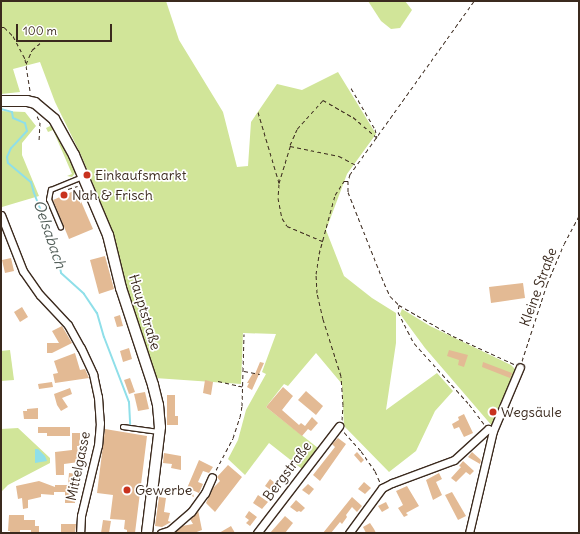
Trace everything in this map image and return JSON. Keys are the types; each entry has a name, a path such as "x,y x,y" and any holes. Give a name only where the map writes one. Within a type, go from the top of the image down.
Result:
{"main road":[{"path":"1,101 31,102"},
{"name":"Hauptstraße","path":"31,102 39,105 47,112 61,129 84,177 108,235 123,301 153,385 158,405 159,432 147,533"}],"street":[{"name":"Mittelgasse","path":"1,215 23,270 40,295 68,325 93,374 98,397 100,423 98,445 81,516 80,533"},
{"path":"469,533 490,430 520,367"},
{"name":"Bergstraße","path":"257,533 339,426"},
{"path":"349,533 382,488 454,460 490,430"},
{"path":"161,533 170,530 191,512 205,493 212,477"}],"lane":[{"path":"60,228 49,200 51,190 84,177"},
{"path":"122,427 159,432"}],"path":[{"path":"474,1 356,166 348,181 348,192 360,227 390,296 399,305 453,336 520,367"},
{"path":"1,27 4,27 13,36 25,59 31,102"},
{"path":"26,65 32,50 40,43"},
{"path":"351,88 375,129 377,138"},
{"path":"323,241 287,226 282,218 278,198 279,183 290,146 297,129 323,100 353,117 377,138"},
{"path":"258,112 279,183"},
{"path":"37,116 40,122 39,141"},
{"path":"290,146 339,156 356,166"},
{"path":"348,181 344,181 335,195 316,274 317,293 342,384 343,414 342,421 339,426 361,451 374,470 382,488"},
{"path":"64,185 66,190 77,186 81,188"},
{"name":"Kleine Straße","path":"520,367 547,284 564,244 579,216"},
{"path":"399,305 398,312 414,343 469,404 490,430"},
{"path":"212,477 233,438 242,406 244,334"},
{"path":"243,371 260,374"},
{"path":"218,381 243,386"}],"green space":[{"path":"1,1 166,1 179,40 223,112 237,167 248,166 251,122 277,84 302,90 338,72 376,134 347,174 326,230 344,276 372,298 396,313 396,343 386,410 437,373 453,391 435,411 416,451 389,472 344,426 342,384 316,353 288,386 284,384 266,407 318,448 302,469 269,443 245,475 228,459 238,440 246,410 266,374 262,372 276,334 243,333 241,384 155,378 123,282 111,228 81,155 55,102 40,62 13,69 20,92 1,94"},
{"path":"368,1 405,1 412,10 400,28 391,29 381,21"},
{"path":"1,111 25,112 36,126 22,143 22,155 39,196 2,207"},
{"path":"52,125 76,172 72,177 67,176 72,174 53,130 48,132 46,128"},
{"path":"402,309 430,326 511,365 515,369 516,373 493,427 425,348 400,314"},
{"path":"10,350 14,380 1,381 1,351"},
{"path":"18,428 50,458 50,463 8,485 1,492 1,429"}],"water":[{"path":"35,449 38,449 45,456 47,461 35,463"}],"building":[{"path":"76,190 93,229 69,239 53,200"},
{"path":"105,256 114,289 99,294 90,260"},
{"path":"11,258 14,271 5,273 2,260"},
{"path":"523,283 525,298 491,303 489,287"},
{"path":"22,307 28,317 20,322 14,312"},
{"path":"120,315 123,326 117,327 114,317"},
{"path":"62,326 72,343 52,353 47,353 47,343 59,343 52,331"},
{"path":"129,348 132,359 123,362 120,351"},
{"path":"449,350 468,355 464,367 458,365 459,360 447,356"},
{"path":"75,353 80,370 85,369 89,378 55,383 53,374 58,373 54,361"},
{"path":"260,362 264,363 252,390 247,387 249,383 247,383 253,373 255,374"},
{"path":"483,362 512,373 510,378 482,367"},
{"path":"130,378 135,392 129,394 124,380"},
{"path":"205,380 213,382 211,395 203,393"},
{"path":"52,382 53,387 39,389 38,384"},
{"path":"283,387 293,396 282,410 299,425 301,423 305,426 312,417 318,423 311,431 308,429 302,436 266,407"},
{"path":"70,388 72,394 62,398 68,407 61,411 57,405 54,394"},
{"path":"306,391 323,406 316,415 298,400"},
{"path":"145,392 149,409 138,411 134,394"},
{"path":"167,395 175,395 175,416 178,416 178,425 167,425"},
{"path":"38,408 38,419 24,419 23,411"},
{"path":"464,414 473,433 464,437 459,427 454,429 452,424 459,420 458,417"},
{"path":"38,427 70,427 70,436 47,436 47,433 38,433"},
{"name":"Gewerbe","path":"105,429 147,436 135,533 127,533 127,530 124,529 125,520 110,519 113,495 97,493"},
{"path":"72,433 80,433 80,446 77,446 79,462 64,464 64,475 56,475 55,452 72,450"},
{"path":"338,438 346,444 320,481 313,475 335,447 332,444"},
{"path":"357,452 364,460 361,463 354,455"},
{"path":"472,452 481,460 480,464 468,457"},
{"path":"164,453 181,456 181,470 171,468 172,464 163,463"},
{"path":"199,460 213,467 209,473 203,471 198,482 203,484 199,493 192,490 194,497 185,493"},
{"path":"463,461 474,471 470,475 466,472 456,482 451,478 461,467 459,466"},
{"path":"228,465 242,477 215,512 206,503 213,488 220,481 217,477"},
{"path":"69,473 77,474 75,503 65,503 65,492 54,492 54,495 41,494 41,497 28,500 28,508 23,509 22,498 18,499 16,486 39,481 55,487 55,485 68,485"},
{"path":"439,473 442,479 436,482 442,495 433,500 426,480"},
{"path":"270,479 280,487 275,493 265,486"},
{"path":"364,482 371,488 365,494 358,489"},
{"path":"308,484 314,489 309,495 302,490"},
{"path":"407,486 419,506 406,513 408,515 404,517 398,508 403,505 396,491"},
{"path":"452,492 466,516 458,520 445,495"},
{"path":"258,495 268,502 262,509 253,503"},
{"path":"159,497 166,498 164,512 170,513 168,521 171,522 162,527 155,526"},
{"path":"352,497 362,506 357,512 352,507 342,524 340,522 331,533 323,533"},
{"path":"296,500 305,508 301,512 297,512 290,507"},
{"path":"386,502 389,508 382,512 378,506"},
{"path":"198,510 202,530 194,533 174,533 182,526 193,524 190,519"},
{"path":"249,511 257,517 250,526 246,523 249,520 245,517"},
{"path":"9,515 24,515 24,520 35,520 35,526 39,526 39,533 31,533 31,530 20,530 20,533 10,533 10,531 8,531"},
{"path":"285,516 293,523 285,533 270,533"},
{"path":"103,520 111,521 109,533 101,533"},
{"path":"370,523 376,533 366,533 363,527"},
{"path":"61,524 76,524 75,533 61,533"},
{"path":"231,526 235,533 219,533"}],"waterway":[{"name":"Oelsabach","path":"1,109 12,112 13,118 25,123 27,131 11,148 7,157 8,163 31,182 57,252 61,273 84,294 97,313 104,337 129,402 130,424"}],"place":[{"name":"Einkaufsmarkt","path":"87,175"},
{"name":"Nah & Frisch","path":"64,195"},
{"name":"Wegsäule","path":"493,412"},
{"name":"Gewerbe","path":"127,490"}]}
